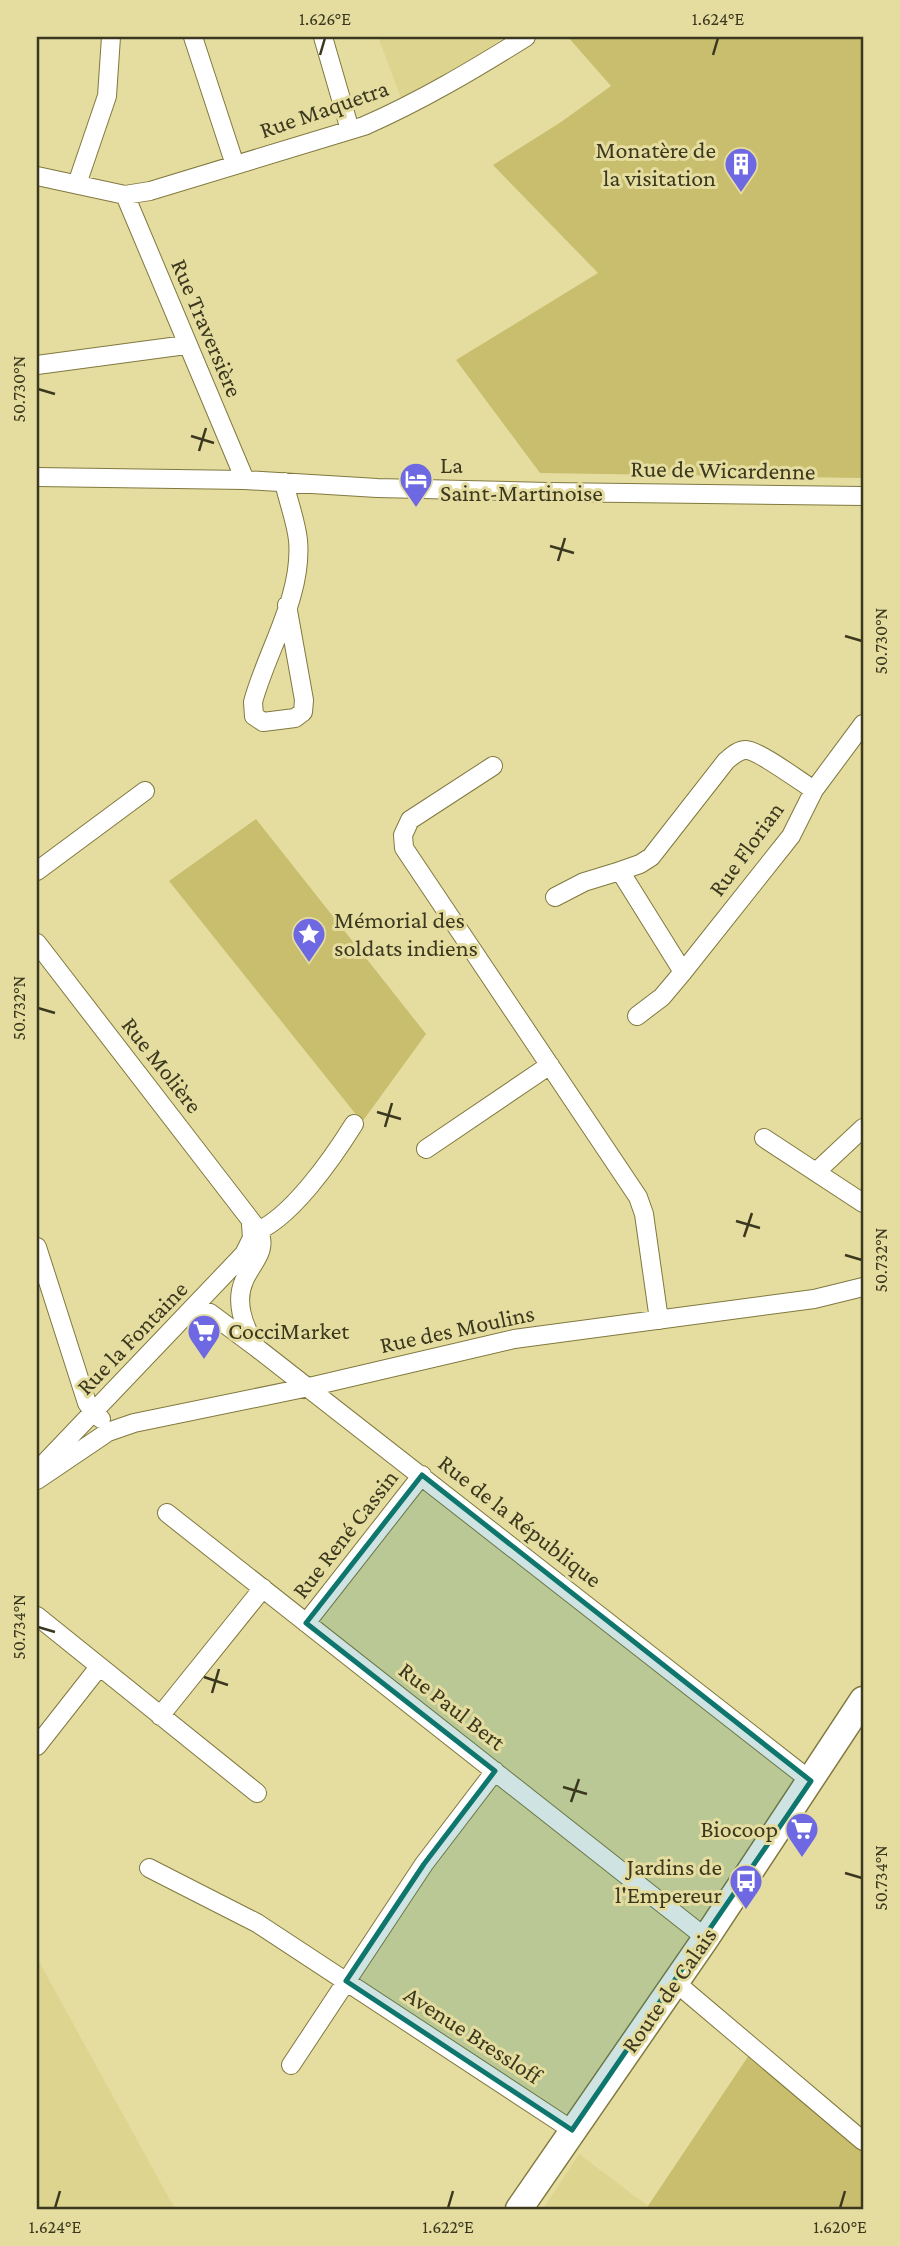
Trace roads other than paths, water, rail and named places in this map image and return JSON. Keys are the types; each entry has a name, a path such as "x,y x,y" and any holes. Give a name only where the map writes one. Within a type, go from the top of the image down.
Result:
{"main road":[{"name":"Route de Calais","path":"519,2209 706,1938 863,1700"}],"street":[{"path":"77,184 107,96 111,37"},
{"path":"193,37 235,165"},
{"path":"323,37 350,130"},
{"name":"Rue Maquetra","path":"125,195 150,191 385,117 454,81 526,37"},
{"path":"37,176 125,195"},
{"name":"Rue Traversière","path":"125,195 245,480"},
{"path":"37,365 186,345"},
{"name":"Rue de Wicardenne","path":"37,477 245,480 377,488 863,496"},
{"path":"285,482 298,548 296,571 287,606 253,702 254,716 263,722 295,718 303,712 304,700 287,606"},
{"path":"814,790 863,724"},
{"name":"Rue Florian","path":"555,897 584,882 640,864 650,857 726,761 737,752 744,750 755,753 814,790 790,836 662,998 637,1016"},
{"path":"493,766 410,820 404,830 403,841 407,853 638,1198 645,1220 659,1320"},
{"path":"37,871 145,791"},
{"path":"620,871 683,972"},
{"name":"Rue Molière","path":"37,943 253,1227"},
{"path":"426,1149 550,1065"},
{"name":"Rue la Fontaine","path":"37,1471 244,1254 251,1243 253,1227 270,1225 316,1178 354,1124"},
{"path":"816,1172 863,1128"},
{"path":"764,1138 863,1203"},
{"path":"253,1227 262,1242 261,1252 244,1280 240,1300 244,1322 257,1348"},
{"path":"37,1247 87,1403 93,1413 105,1422 129,1424"},
{"name":"Rue des Moulins","path":"37,1480 98,1438 129,1424 309,1387 502,1341 814,1299 863,1287"},
{"name":"Rue de la République","path":"194,1309 210,1312 309,1387 811,1781"},
{"path":"115,1391 119,1409 129,1424"},
{"name":"Rue René Cassin","path":"306,1623 422,1475"},
{"name":"Rue Paul Bert","path":"167,1513 706,1938"},
{"path":"160,1716 263,1588"},
{"path":"37,1616 257,1793"},
{"path":"37,1746 99,1667"},
{"path":"291,2065 431,1854 495,1772"},
{"name":"Avenue Bressloff","path":"149,1868 245,1915 572,2130"},
{"path":"675,1982 863,2141"}],"place":[{"name":"Monatère de la visitation","path":"741,194"},
{"name":"La Saint-Martinoise","path":"416,509"},
{"name":"Mémorial des soldats indiens","path":"309,964"},
{"name":"CocciMarket","path":"204,1361"},
{"name":"Biocoop","path":"802,1859"},
{"name":"Jardins de l'Empereur","path":"746,1911"}]}
